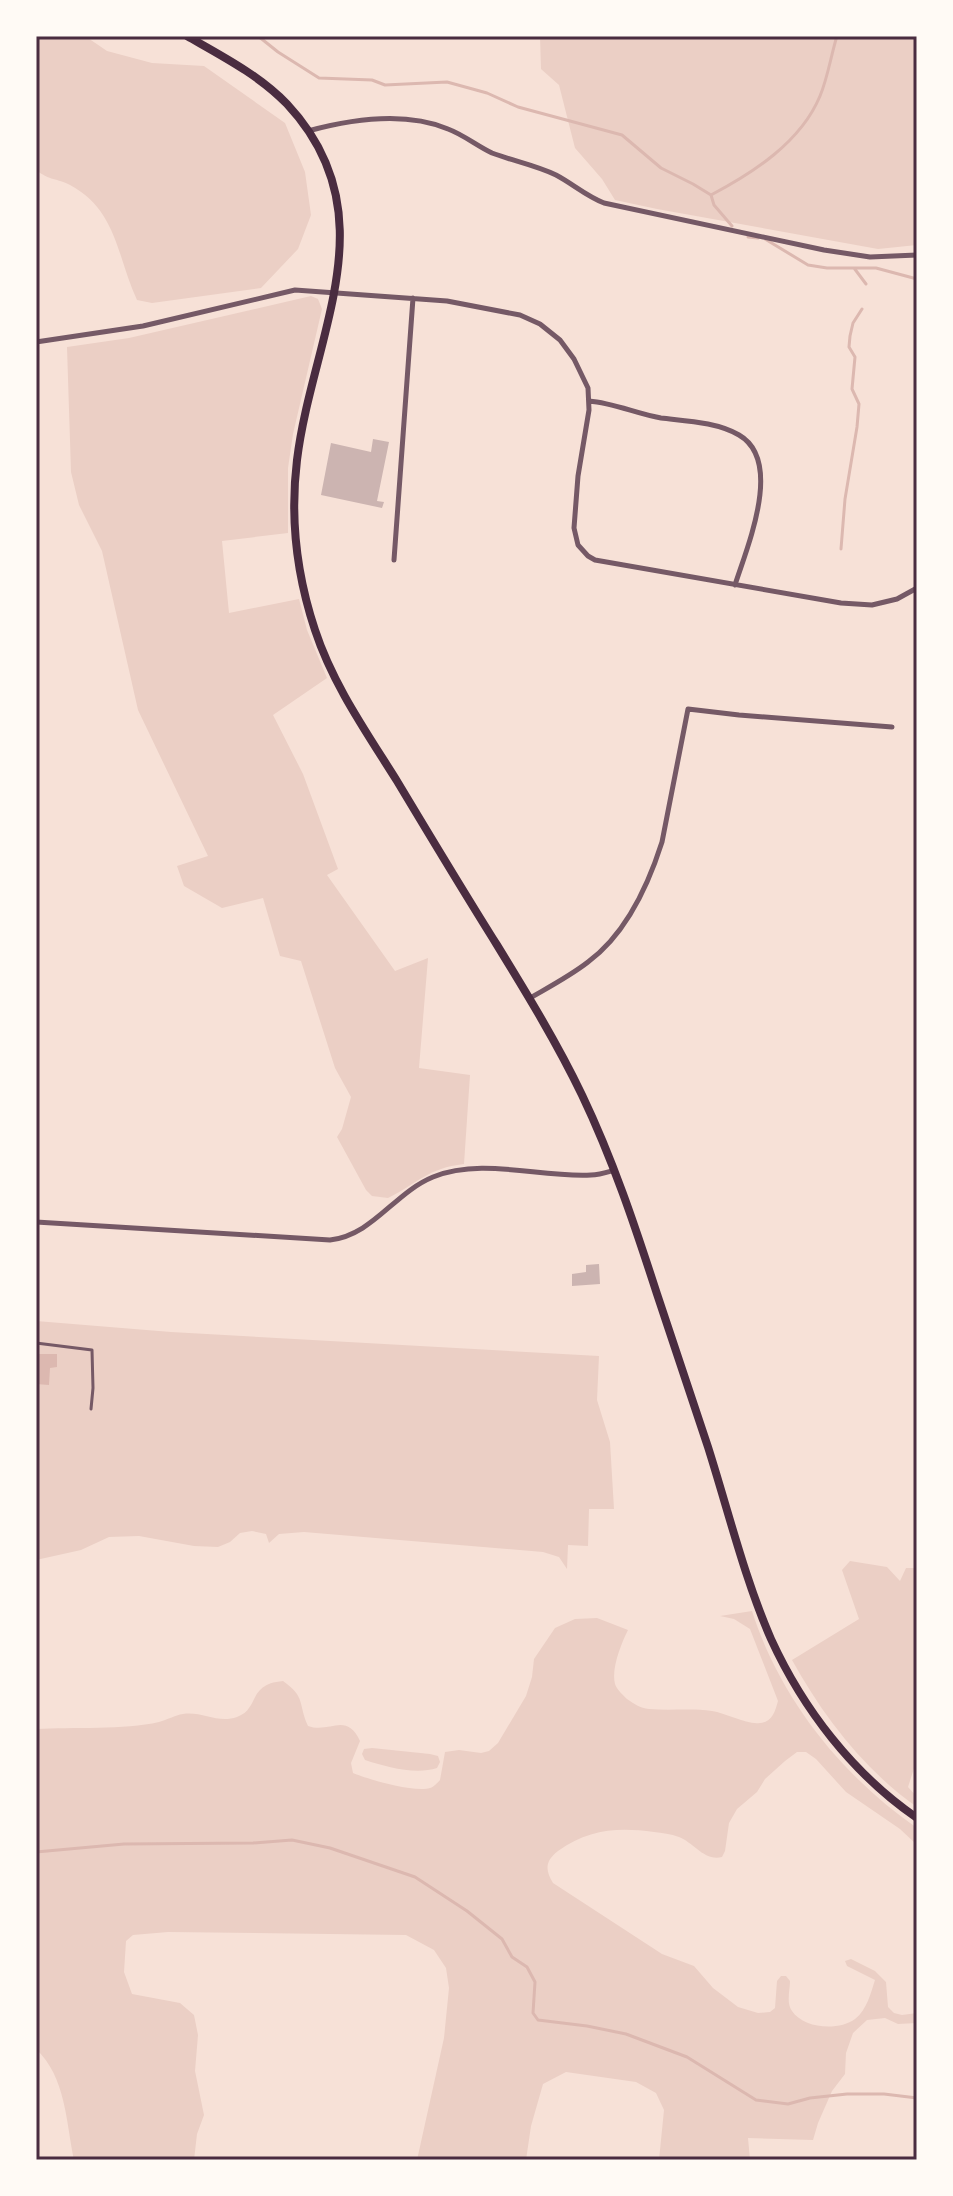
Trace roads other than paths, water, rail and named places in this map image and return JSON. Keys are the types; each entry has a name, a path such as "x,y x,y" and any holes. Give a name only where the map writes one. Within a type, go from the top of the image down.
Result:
{"main road":[{"path":"187,36 273,91 308,131 335,191 340,255 300,442 295,499 296,537 316,634 363,727 529,998 580,1092 615,1170 637,1230 775,1648 798,1690 831,1737 865,1775 917,1818"}],"street":[{"path":"308,131 364,120 432,123 488,151 560,177 590,198 604,203 824,250 870,257 917,255"},
{"path":"36,342 143,326 295,290 413,298 520,315 550,331 569,350 588,388 575,536 582,551 595,560 841,603 872,605 897,599 917,588"},
{"path":"394,560 413,298"},
{"path":"589,401 655,417 726,429 747,440 754,448 761,467 760,494 735,585"},
{"path":"529,998 590,961 631,913 662,842 688,709 892,727"},
{"path":"36,1222 330,1240 360,1231 416,1187 448,1172 483,1169 591,1175 615,1170"}],"lane":[{"path":"36,1343 92,1350 91,1409"}],"waterway":[{"path":"258,36 319,78 372,80 385,85 447,82 487,93 518,107 622,135 661,168 711,195 714,205 732,226"},
{"path":"711,195 759,166 801,128 820,96 837,36"},
{"path":"748,237 758,238"},
{"path":"765,239 808,265 876,268 917,279"},
{"path":"854,268 866,284"},
{"path":"841,549 859,404 852,389 855,357 849,347 853,323 862,309"},
{"path":"36,1852 124,1844 292,1840 330,1848 415,1877 467,1911 502,1939 512,1957 527,1967 535,1982 533,2013 538,2020 626,2034 687,2057 756,2100 788,2104 847,2094 917,2098"}]}
